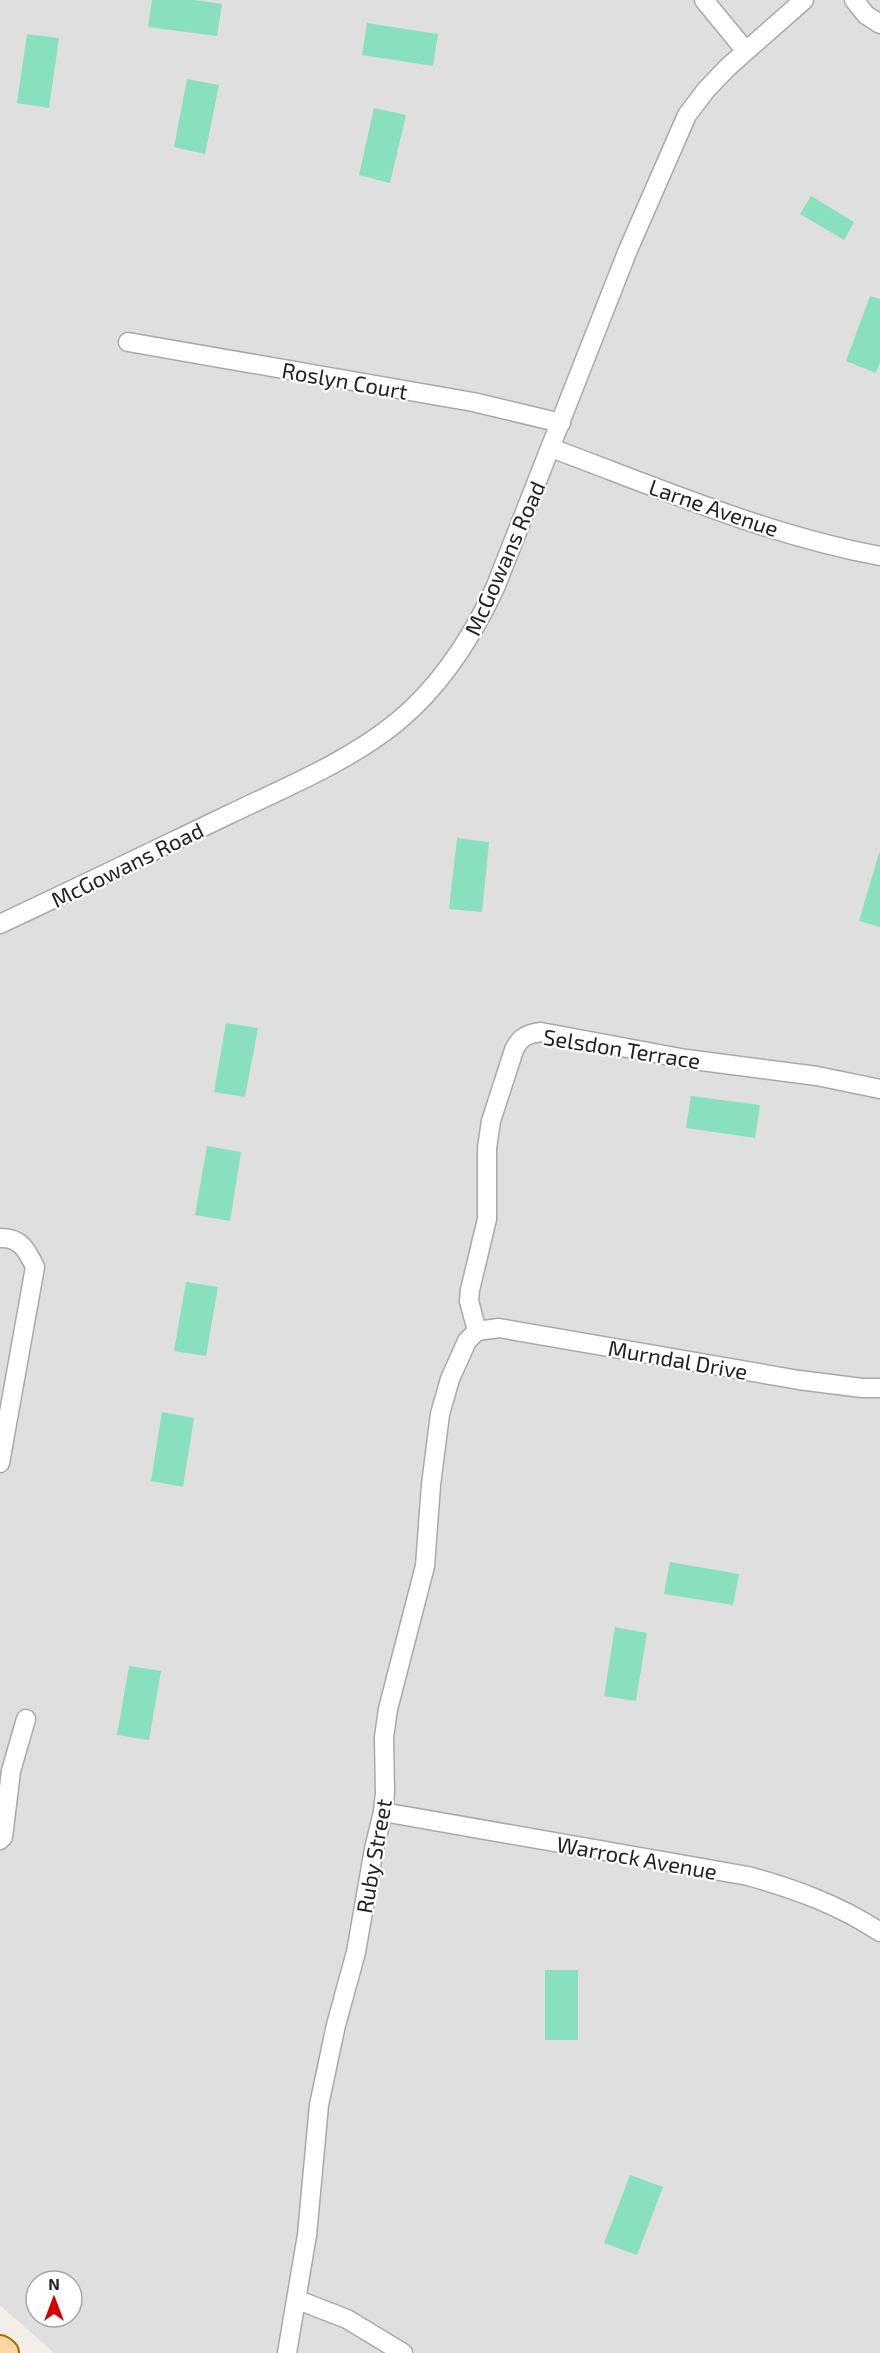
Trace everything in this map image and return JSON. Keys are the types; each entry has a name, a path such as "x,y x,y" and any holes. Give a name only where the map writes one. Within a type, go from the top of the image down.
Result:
{"main road":[{"path":"0,2350 4,2353"}],"street":[{"path":"704,0 745,50"},
{"name":"McGowans Road","path":"0,924 351,754 397,722 428,692 454,662 480,620 495,588 628,250 687,115 706,90 745,50 804,0"},
{"path":"854,0 866,15 880,24"},
{"name":"Roslyn Court","path":"128,342 473,402 561,423"},
{"name":"Larne Avenue","path":"551,448 729,514 814,541 880,555"},
{"name":"Selsdon Terrace","path":"477,1331 470,1301 470,1290 487,1219 491,1121 519,1039 541,1032 686,1059 817,1076 880,1089"},
{"path":"0,1238 10,1238 26,1248 34,1267 0,1463"},
{"name":"Murndal Drive","path":"477,1331 499,1328 799,1380 880,1388"},
{"name":"Ruby Street","path":"287,2353 298,2300 307,2235 313,2155 321,2096 336,2025 356,1952 374,1849 383,1812 384,1737 388,1709 425,1566 431,1485 440,1414 459,1355 477,1331"},
{"path":"0,1840 3,1837 11,1771 26,1719"},
{"name":"Warrock Avenue","path":"383,1812 748,1876 795,1889 830,1904 880,1932"},
{"path":"298,2300 347,2319 403,2353"}],"shaded area":[{"path":"0,0 880,0 880,2353 54,2353 27,2329 84,2329 84,2269 24,2269 24,2326 0,2305"}],"green space":[{"path":"152,0 194,0 222,4 217,36 148,27"},
{"path":"367,23 438,34 433,66 362,55"},
{"path":"27,34 59,38 49,108 17,103"},
{"path":"187,79 219,85 205,154 174,147"},
{"path":"374,108 406,115 390,183 359,175"},
{"path":"811,196 854,222 844,240 800,214"},
{"path":"870,296 880,299 880,362 876,373 846,361"},
{"path":"457,838 489,842 482,912 449,909"},
{"path":"880,853 880,927 859,921"},
{"path":"226,1023 258,1028 245,1097 214,1092"},
{"path":"691,1096 760,1105 755,1138 686,1128"},
{"path":"207,1146 241,1152 230,1221 195,1215"},
{"path":"186,1282 218,1287 206,1356 174,1351"},
{"path":"162,1412 194,1418 183,1487 151,1481"},
{"path":"670,1562 739,1574 733,1605 664,1594"},
{"path":"615,1627 647,1633 636,1701 604,1696"},
{"path":"129,1666 161,1671 149,1740 117,1735"},
{"path":"545,1970 578,1970 578,2040 545,2040"},
{"path":"630,2175 663,2187 637,2255 604,2243"}]}
